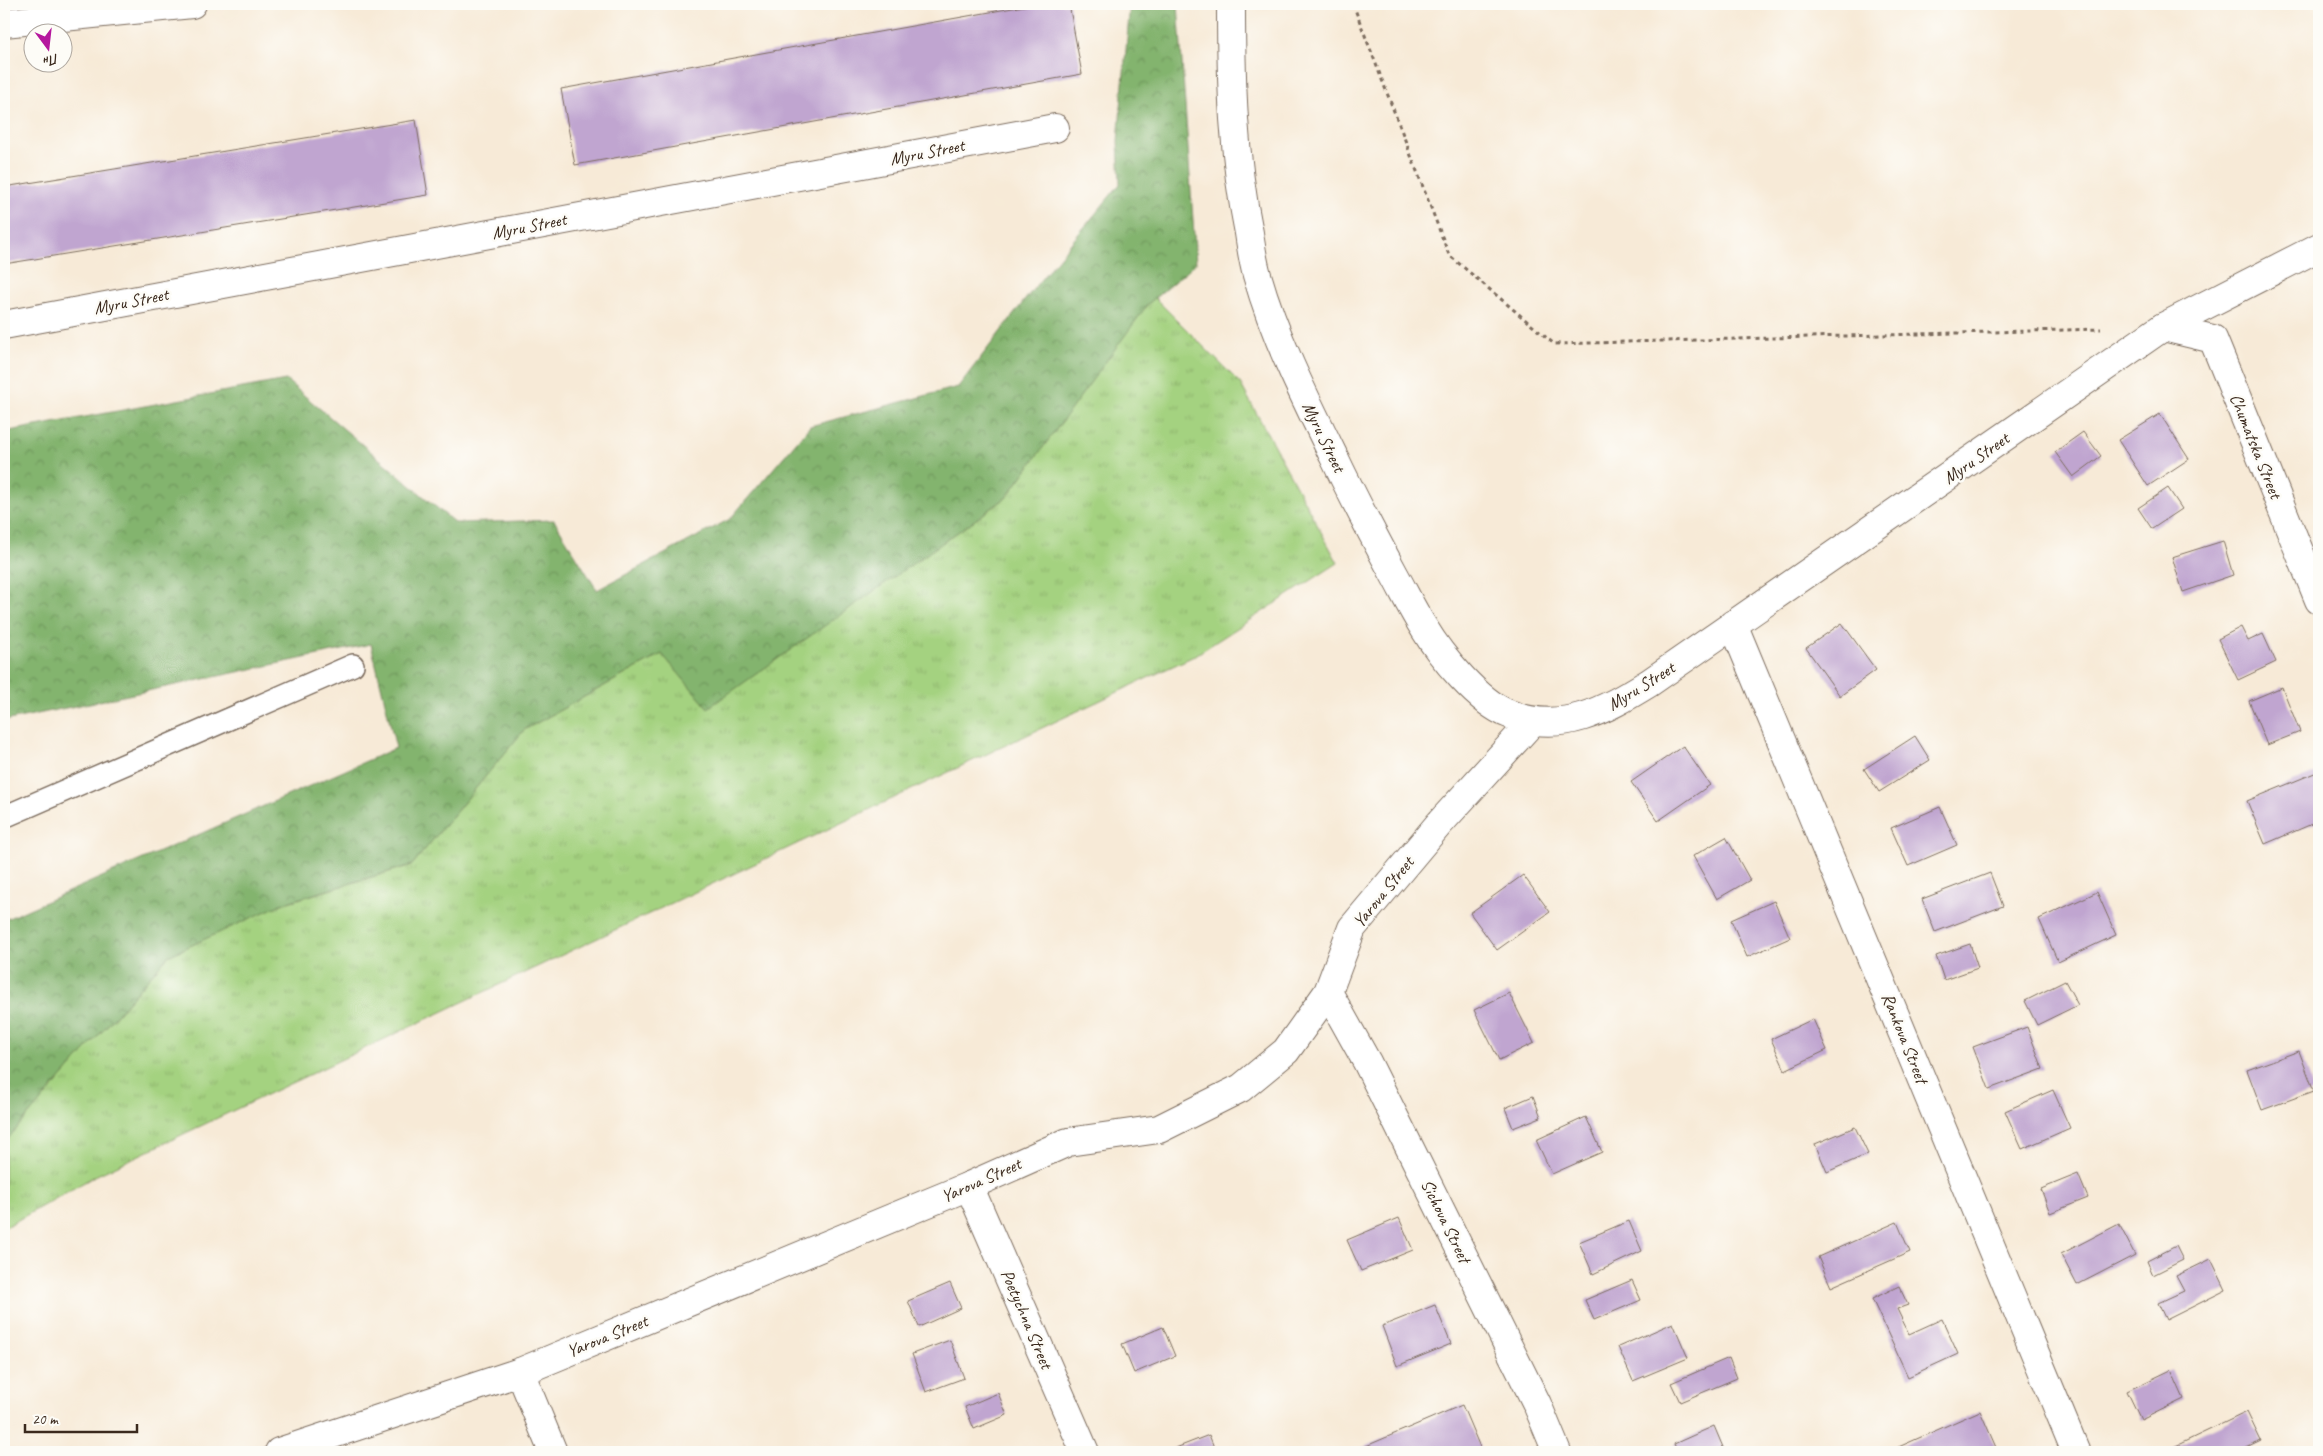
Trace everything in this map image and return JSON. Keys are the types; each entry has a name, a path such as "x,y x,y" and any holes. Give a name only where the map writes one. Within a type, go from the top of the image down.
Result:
{"street":[{"path":"4,23 192,4"},
{"name":"Myru Street","path":"1231,4 1233,128 1242,202 1257,274 1287,357 1356,502 1424,628 1448,662 1479,695 1507,714 1533,721 1571,720 1607,709 1650,683 2162,327 2319,247"},
{"name":"Myru Street","path":"4,325 1055,128"},
{"name":"Chumatska Street","path":"2162,327 2213,339 2319,600"},
{"name":"Rankova Street","path":"1733,624 2076,1452"},
{"name":"Yarova Street","path":"279,1452 520,1372 969,1186 1068,1142 1159,1129 1241,1088 1286,1051 1328,992 1352,928 1439,824 1533,721"},
{"name":"Sichova Street","path":"1328,992 1367,1062 1524,1378 1557,1452"},
{"name":"Poetychna Street","path":"969,1186 1085,1452"},
{"path":"520,1372 553,1452"}],"lane":[{"path":"4,818 353,666"}],"path":[{"path":"1353,4 1449,255 1554,344 2103,328"}],"green space":[{"path":"1130,4 1178,4 1196,263 1148,304 1006,498 708,708 662,654 524,730 412,865 284,903 168,956 4,1143 4,920 396,748 371,644 4,721 4,476 9,431 286,380 455,523 554,520 597,590 730,519 810,426 958,387 1038,283 1120,184 1118,141"},
{"path":"1153,296 1240,383 1338,563 1194,656 95,1176 4,1228 4,1143 168,956 275,906 412,865 524,730 662,654 708,707 1006,498"}],"building":[{"path":"1035,4 1069,4 1082,74 575,165 561,89"},
{"path":"416,120 428,195 4,264 4,187"},
{"path":"2160,414 2189,459 2148,486 2118,440"},
{"path":"2083,432 2101,456 2073,477 2055,452"},
{"path":"2168,488 2182,509 2152,529 2138,508"},
{"path":"2223,541 2233,575 2183,592 2172,557"},
{"path":"1842,623 1876,670 1840,696 1806,648"},
{"path":"2241,627 2248,641 2263,634 2276,662 2238,680 2218,639"},
{"path":"2282,687 2300,732 2267,745 2249,701"},
{"path":"1915,736 1930,760 1879,792 1864,769"},
{"path":"1683,746 1710,785 1658,821 1631,782"},
{"path":"2317,772 2319,777 2319,821 2265,844 2247,801"},
{"path":"1940,807 1957,845 1908,866 1891,828"},
{"path":"1726,837 1750,880 1717,899 1693,856"},
{"path":"1990,873 2003,906 1935,932 1922,899"},
{"path":"1523,875 1550,912 1497,950 1470,913"},
{"path":"2097,892 2116,935 2058,962 2039,919"},
{"path":"1774,901 1790,938 1747,957 1731,920"},
{"path":"1970,944 1978,968 1944,980 1936,956"},
{"path":"2065,981 2078,1005 2037,1025 2025,1001"},
{"path":"1509,993 1534,1043 1499,1060 1474,1010"},
{"path":"1813,1019 1827,1050 1785,1070 1771,1039"},
{"path":"2027,1027 2043,1069 1989,1089 1973,1047"},
{"path":"2299,1051 2314,1091 2262,1110 2247,1070"},
{"path":"2053,1090 2070,1128 2022,1149 2005,1111"},
{"path":"1533,1096 1541,1117 1513,1128 1505,1108"},
{"path":"1586,1117 1602,1152 1552,1174 1536,1140"},
{"path":"1855,1127 1868,1154 1827,1172 1815,1144"},
{"path":"2078,1174 2088,1198 2050,1213 2041,1189"},
{"path":"1399,1218 1413,1250 1361,1271 1347,1240"},
{"path":"1629,1221 1642,1251 1593,1274 1579,1242"},
{"path":"1897,1222 1910,1252 1831,1287 1818,1257"},
{"path":"2119,1224 2135,1255 2077,1285 2061,1254"},
{"path":"2176,1246 2183,1260 2153,1275 2147,1261"},
{"path":"2211,1259 2226,1290 2166,1320 2158,1303 2184,1291 2176,1276"},
{"path":"1632,1280 1641,1300 1594,1320 1585,1300"},
{"path":"950,1283 961,1308 919,1327 908,1301"},
{"path":"1899,1286 1908,1305 1897,1309 1909,1334 1942,1319 1958,1354 1908,1377 1872,1299"},
{"path":"1435,1305 1451,1344 1397,1366 1382,1326"},
{"path":"1673,1323 1688,1358 1633,1381 1618,1347"},
{"path":"1163,1327 1175,1356 1134,1373 1122,1344"},
{"path":"950,1340 964,1378 926,1392 912,1354"},
{"path":"1729,1358 1737,1378 1680,1402 1671,1383"},
{"path":"2171,1370 2184,1399 2141,1420 2127,1391"},
{"path":"998,1393 1007,1415 974,1429 965,1407"},
{"path":"1462,1405 1482,1452 1352,1452"},
{"path":"1980,1411 1998,1452 1896,1452 1894,1449"},
{"path":"2247,1412 2261,1441 2238,1452 2163,1452"},
{"path":"1714,1426 1725,1452 1678,1452 1674,1444"},
{"path":"1209,1435 1216,1452 1168,1451"}]}
